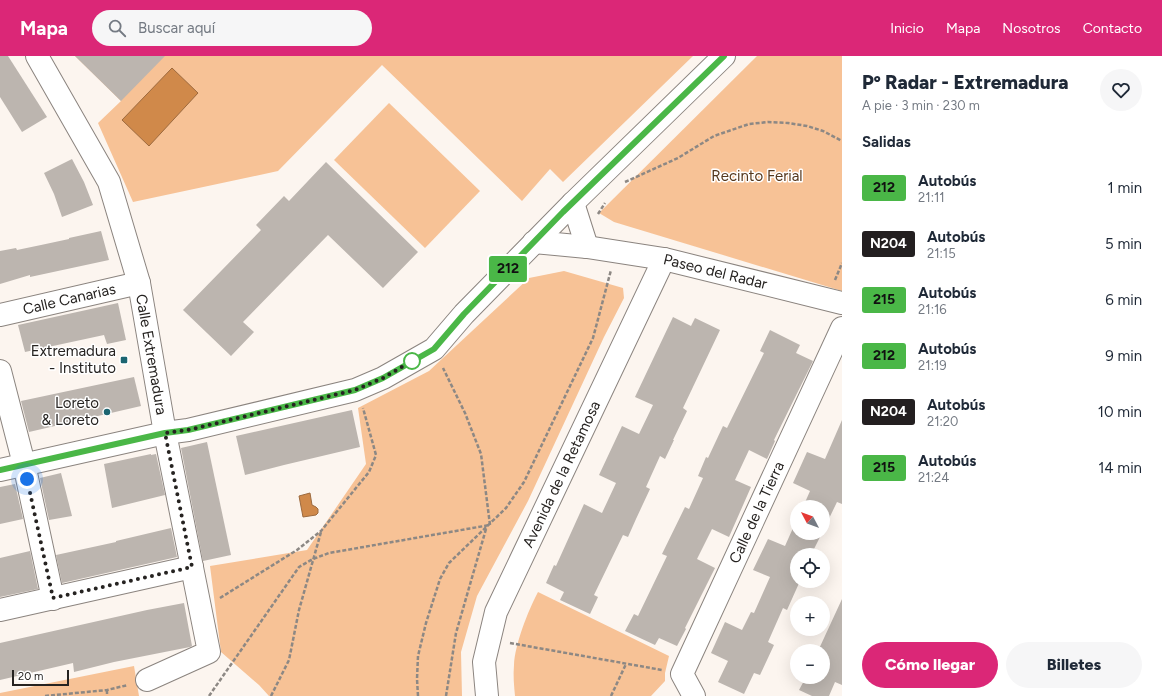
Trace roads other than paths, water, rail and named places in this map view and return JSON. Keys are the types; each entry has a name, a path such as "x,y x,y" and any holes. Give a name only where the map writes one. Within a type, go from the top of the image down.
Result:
{"street":[{"name":"Calle Extremadura","path":"37,56 110,182 139,283 165,433 200,610 210,652 147,680"},
{"path":"0,470 165,433 195,428 355,390 383,378 434,349 464,314 534,242 724,56"},
{"path":"573,203 587,246"},
{"name":"Paseo del Radar","path":"534,242 587,246 664,259 842,304"},
{"name":"Avenida de la Retamosa","path":"487,696 484,662 496,612 664,259"},
{"name":"Calle Canarias","path":"0,314 139,283"},
{"name":"Calle de la Tierra","path":"694,696 682,674 842,328"},
{"path":"0,371 24,464 53,598"},
{"path":"0,610 192,567"}],"place":[{"name":"Extremadura - Instituto","path":"124,360"},
{"name":"Loreto & Loreto","path":"107,412"}],"park label":[{"name":"Recinto Ferial","path":"757,176"}]}
